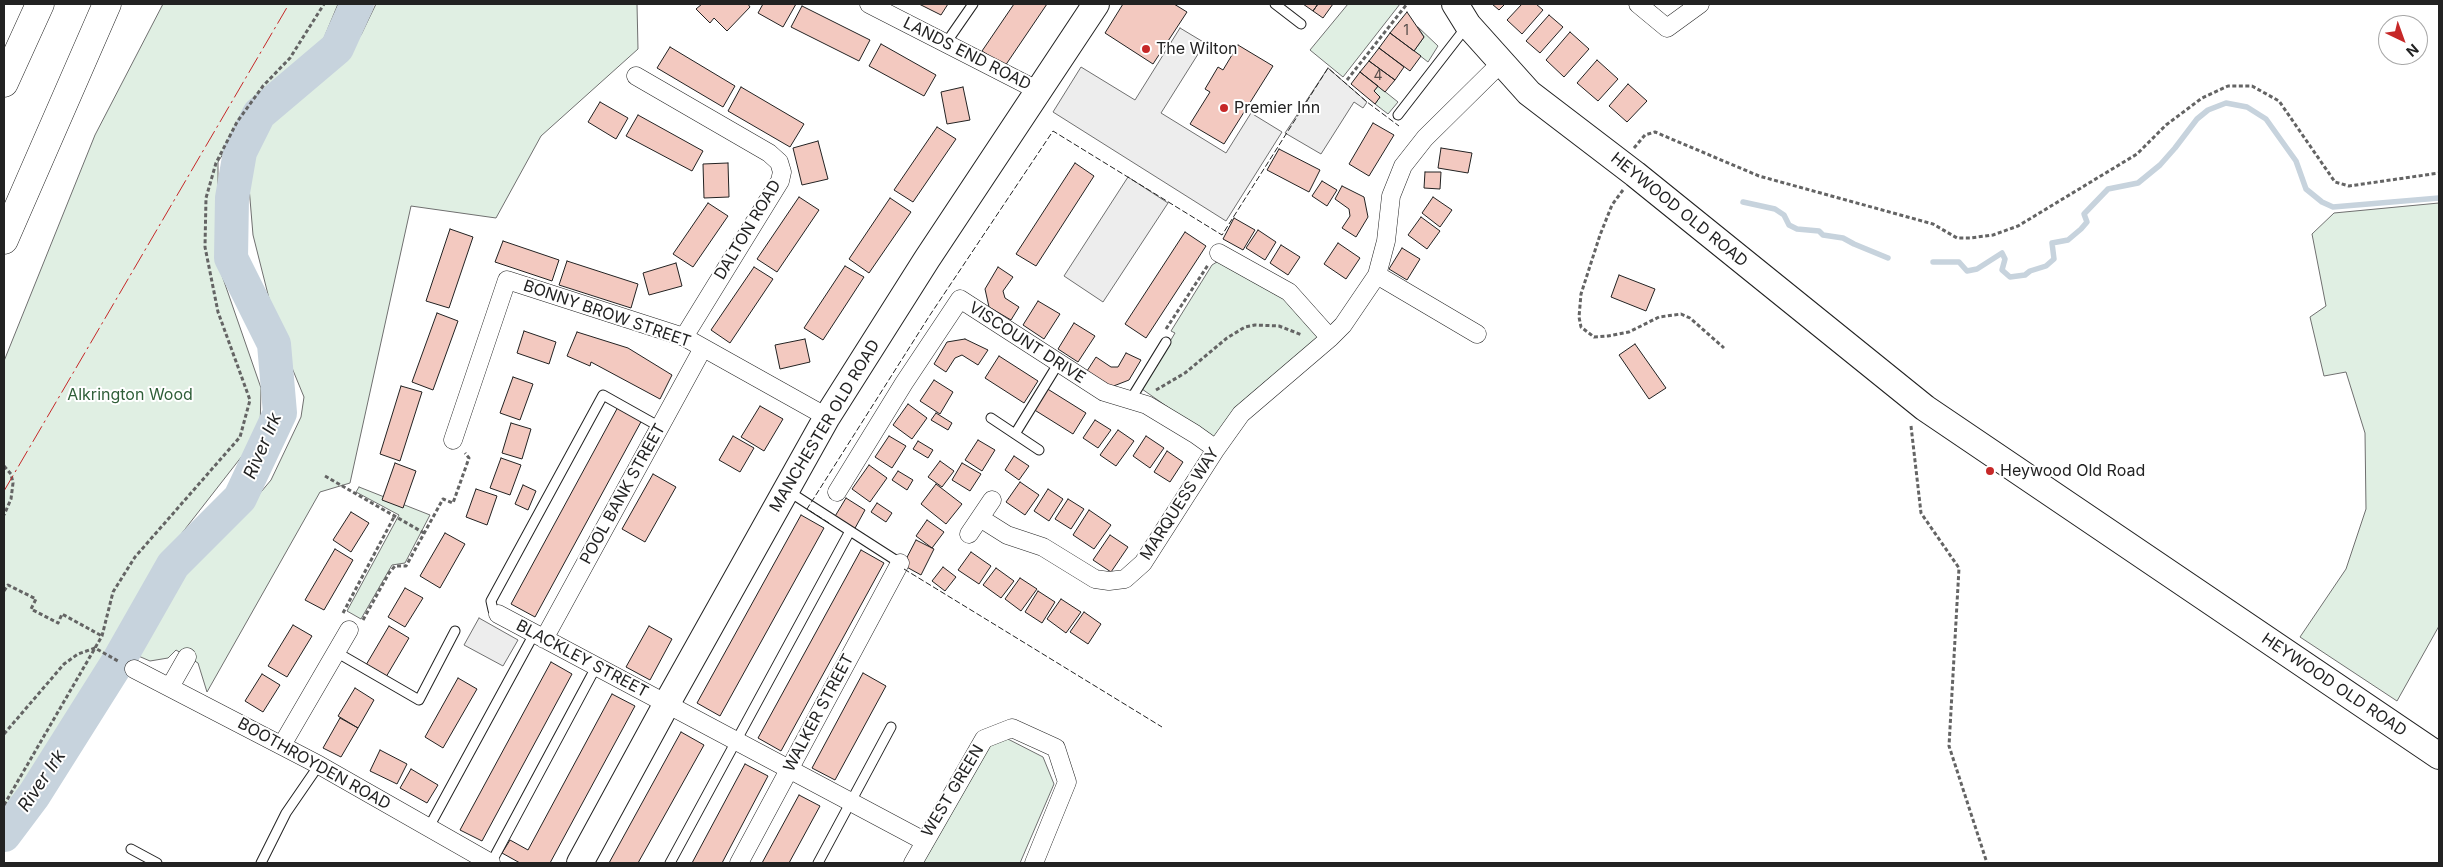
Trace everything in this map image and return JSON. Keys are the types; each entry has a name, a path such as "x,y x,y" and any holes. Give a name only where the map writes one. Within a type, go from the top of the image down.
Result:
{"highway":[{"path":"4,83 40,4"},
{"path":"4,240 107,4"},
{"path":"95,29 111,4"}],"main road":[{"name":"MANCHESTER OLD ROAD","path":"580,863 827,417 927,259 1096,4"},
{"name":"HEYWOOD OLD ROAD","path":"1461,14 1530,93 1628,169 1925,408 2439,756"}],"street":[{"name":"LANDS END ROAD","path":"869,4 1039,91"},
{"path":"1638,4 1667,28 1700,4"},
{"name":"MARQUESS WAY","path":"980,518 1007,535 1043,547 1094,579 1109,581 1124,579 1143,563 1236,421 1256,400 1330,338 1343,324 1377,274 1386,241 1391,196 1403,166 1431,132 1502,62"},
{"name":"DALTON ROAD","path":"636,76 769,153 779,162 782,172 780,181 684,337"},
{"path":"1219,253 1289,292 1330,338"},
{"path":"1377,274 1477,334"},
{"name":"BONNY BROW STREET","path":"453,440 507,280 684,337 827,417"},
{"name":"VISCOUNT DRIVE","path":"837,492 904,383 960,299 1104,392 1139,402 1195,434 1216,449"},
{"name":"POOL BANK STREET","path":"539,636 660,427 703,348"},
{"path":"969,534 992,500"},
{"name":"WALKER STREET","path":"739,863 900,563"},
{"name":"BLACKLEY STREET","path":"498,614 924,841"},
{"path":"282,745 349,630"},
{"path":"170,688 187,657"},
{"name":"BOOTHROYDEN ROAD","path":"127,665 319,765 491,863"},
{"name":"WEST GREEN","path":"912,863 984,739 1012,728 1056,748 1067,782 1034,863"}],"lane":[{"path":"946,43 973,4"},
{"path":"1275,4 1301,24"},
{"path":"1398,115 1461,14"},
{"path":"1139,402 1166,342"},
{"path":"1015,434 1058,364"},
{"path":"498,614 493,610 491,601 602,395 660,427"},
{"path":"991,418 1040,450"},
{"path":"785,490 900,563"},
{"path":"670,863 850,531"},
{"path":"336,652 419,700 455,631"},
{"path":"429,827 539,636"},
{"path":"491,863 596,667"},
{"path":"818,863 891,727"},
{"path":"261,863 286,812 319,765"},
{"path":"132,849 157,863"}],"path":[{"path":"4,805 102,636 113,592 135,557 240,437 250,400 218,312 204,247 206,198 216,163 237,122 263,86 290,58 324,4"},
{"path":"1346,80 1406,4"},
{"path":"1724,348 1690,318 1681,314 1659,317 1629,332 1608,336 1594,337 1581,328 1579,317 1581,294 1600,235 1628,169 1645,135 1655,132 1759,176 1933,224 1957,238 1993,235 2018,226 2137,154 2166,125 2202,98 2228,86 2252,86 2279,100 2335,182 2349,186 2439,173"},
{"path":"1166,342 1165,331 1212,258 1219,253"},
{"path":"1139,402 1156,389 1185,373 1227,338 1245,327 1255,325 1279,326 1302,335 1316,350"},
{"path":"1925,408 1910,426 1921,513 1960,568 1949,746 1987,863"},
{"path":"394,517 343,613 349,630 362,622 395,566 406,566 443,499 453,503 469,458 453,440"},
{"path":"4,466 11,474 13,483 10,499 4,514"},
{"path":"325,476 424,534"},
{"path":"4,591 8,585 36,599 31,609 58,623 62,614 102,636"},
{"path":"4,734 64,664 86,650 95,648 127,665"}],"green space":[{"name":"Alkrington Wood","path":"163,4 338,4 324,38 258,99 218,162 218,264 261,388 260,433 150,574 106,656 4,823 4,361 95,135"},
{"path":"376,4 637,4 638,49 541,136 496,218 411,206 350,483 320,492 207,692 198,663 176,650 168,658 150,661 136,655 168,593 217,535 251,504 271,480 301,417 304,397 278,334 253,235 247,163 256,136 267,121 290,99 339,61 361,35"},
{"path":"1348,4 1400,4 1343,77 1310,50"},
{"path":"1418,27 1438,46 1428,62 1414,51 1424,37"},
{"path":"1378,86 1398,102 1388,114 1375,104 1380,97 1374,91"},
{"path":"2439,203 2439,626 2397,701 2300,637 2346,569 2366,509 2365,433 2346,372 2324,376 2310,317 2326,306 2312,234 2334,213"},
{"path":"1220,260 1288,299 1323,339 1266,381 1236,407 1213,439 1142,389 1175,333 1171,331 1212,265"},
{"path":"359,487 430,515 405,563 392,565 361,619 347,611 399,515 356,492"},
{"path":"1002,736 1043,757 1054,784 1020,863 921,863 979,749"}],"shaded area":[{"path":"1180,28 1205,43 1161,113 1226,153 1251,113 1282,132 1226,221 1053,112 1081,67 1135,100"},
{"path":"1328,68 1367,102 1363,108 1354,102 1321,154 1285,133"},
{"path":"1128,177 1168,203 1103,302 1064,276"},
{"path":"479,618 518,640 503,666 464,645"}],"building":[{"path":"702,4 748,4 750,7 727,31 714,18 710,23 696,9"},
{"path":"763,4 796,4 783,27 758,13"},
{"path":"919,4 948,4 941,15"},
{"path":"1014,4 1047,4 1005,66 982,51"},
{"name":"The Wilton","path":"1123,4 1174,4 1187,12 1153,64 1105,33"},
{"path":"1303,4 1318,4 1313,11"},
{"path":"1318,4 1333,4 1323,18 1313,11"},
{"path":"1492,4 1505,4 1499,10"},
{"path":"1522,4 1536,4 1543,10 1522,34 1507,20"},
{"path":"802,6 870,40 859,61 791,27"},
{"path":"1407,12 1424,37 1414,51 1390,33"},
{"path":"1549,15 1563,27 1540,53 1526,41"},
{"path":"1570,32 1589,49 1564,77 1546,60"},
{"path":"1390,33 1421,56 1410,71 1379,48"},
{"path":"881,44 936,75 924,96 869,66"},
{"name":"Premier Inn","path":"1238,45 1273,66 1224,144 1190,124 1210,92 1205,89 1218,67 1223,70"},
{"path":"670,47 735,86 723,107 657,68"},
{"path":"1379,48 1404,67 1395,80 1369,61"},
{"path":"1597,60 1618,79 1598,101 1577,83"},
{"path":"1369,61 1395,80 1385,92 1360,72"},
{"path":"1360,72 1378,86 1374,91 1380,97 1375,104 1351,84"},
{"path":"1628,84 1647,101 1627,122 1609,106"},
{"path":"741,87 804,124 790,147 728,111"},
{"path":"963,87 970,120 947,124 941,92"},
{"path":"600,102 628,118 616,139 588,122"},
{"path":"638,115 703,151 692,171 626,136"},
{"path":"1373,123 1394,135 1369,176 1349,164"},
{"path":"937,127 956,139 913,202 894,190"},
{"path":"818,141 828,179 802,185 793,148"},
{"path":"1441,148 1472,153 1468,173 1438,168"},
{"path":"1279,149 1320,170 1309,192 1267,170"},
{"path":"728,163 729,197 704,198 703,164"},
{"path":"1075,163 1094,176 1036,266 1016,254"},
{"path":"1425,172 1441,172 1440,189 1424,188"},
{"path":"1322,181 1337,190 1327,206 1312,196"},
{"path":"1342,186 1364,197 1368,217 1356,237 1342,228 1350,216 1349,209 1335,199"},
{"path":"799,197 819,210 777,272 757,259"},
{"path":"1433,197 1452,210 1440,227 1422,213"},
{"path":"890,198 911,212 869,273 849,259"},
{"path":"708,203 728,216 693,267 673,254"},
{"path":"1421,217 1440,231 1427,249 1408,235"},
{"path":"1234,218 1255,230 1243,250 1223,239"},
{"path":"450,229 473,237 449,308 426,301"},
{"path":"1258,230 1276,242 1265,260 1246,248"},
{"path":"1185,232 1206,246 1146,338 1125,324"},
{"path":"503,241 559,260 552,281 495,262"},
{"path":"1338,243 1360,258 1346,279 1324,264"},
{"path":"1281,245 1300,257 1288,275 1270,263"},
{"path":"1402,248 1420,259 1407,280 1389,269"},
{"path":"567,261 638,284 631,308 559,285"},
{"path":"676,263 682,286 649,295 643,273"},
{"path":"845,266 864,277 823,340 804,328"},
{"path":"754,267 773,279 730,343 711,330"},
{"path":"998,267 1013,277 1003,291 1005,298 1019,307 1011,320 989,307 985,289"},
{"path":"1619,275 1655,289 1646,311 1611,297"},
{"path":"1038,301 1060,314 1044,339 1023,325"},
{"path":"437,313 458,321 433,390 412,382"},
{"path":"1074,323 1095,336 1078,362 1058,349"},
{"path":"524,331 556,342 549,364 517,353"},
{"path":"577,332 628,348 672,375 660,399 591,362 590,366 567,356"},
{"path":"805,339 810,362 780,369 775,345"},
{"path":"965,339 988,350 978,365 962,355 955,358 946,372 934,364 947,342"},
{"path":"1635,344 1666,388 1649,399 1619,355"},
{"path":"1126,353 1141,360 1129,380 1111,387 1087,371 1096,357 1111,367 1118,367"},
{"path":"999,356 1038,381 1024,403 985,378"},
{"path":"513,377 533,384 520,420 500,413"},
{"path":"934,380 953,392 940,414 920,401"},
{"path":"401,386 422,392 400,461 380,454"},
{"path":"1046,388 1086,413 1073,434 1033,409"},
{"path":"908,404 927,418 912,439 893,425"},
{"path":"760,406 783,419 764,451 741,437"},
{"path":"618,407 642,420 535,617 511,604"},
{"path":"936,413 952,423 948,430 931,420"},
{"path":"1095,420 1111,430 1098,448 1083,438"},
{"path":"511,423 531,429 522,459 502,453"},
{"path":"1118,430 1134,441 1116,466 1100,455"},
{"path":"733,436 754,448 740,472 719,460"},
{"path":"889,436 906,446 892,468 875,457"},
{"path":"1146,436 1164,448 1150,468 1133,456"},
{"path":"978,440 995,450 982,471 965,460"},
{"path":"918,441 933,450 928,458 913,449"},
{"path":"1167,451 1183,462 1170,482 1154,472"},
{"path":"1014,456 1029,466 1019,480 1005,470"},
{"path":"501,458 521,465 510,495 490,488"},
{"path":"940,461 954,471 942,487 928,477"},
{"path":"395,463 416,471 403,508 382,500"},
{"path":"962,463 981,474 970,491 952,480"},
{"path":"869,465 887,478 870,502 852,489"},
{"path":"898,471 913,480 907,490 892,480"},
{"path":"653,474 676,487 645,542 622,529"},
{"path":"1020,482 1039,495 1025,515 1006,502"},
{"path":"936,484 962,504 946,524 921,504"},
{"path":"523,485 536,491 528,510 515,504"},
{"path":"476,489 497,496 487,525 466,517"},
{"path":"1048,489 1063,499 1049,521 1034,511"},
{"path":"846,498 865,510 854,530 834,518"},
{"path":"1068,499 1084,509 1071,529 1055,519"},
{"path":"877,503 892,513 886,522 871,512"},
{"path":"1089,510 1111,525 1094,549 1073,535"},
{"path":"351,512 369,523 351,552 333,540"},
{"path":"801,515 824,528 720,716 697,703"},
{"path":"927,520 944,532 932,548 916,536"},
{"path":"445,533 465,544 440,588 420,576"},
{"path":"1110,535 1128,547 1111,572 1093,560"},
{"path":"916,540 934,549 921,575 903,565"},
{"path":"335,549 353,560 324,610 305,600"},
{"path":"861,550 884,563 781,751 758,738"},
{"path":"971,552 991,566 979,584 958,570"},
{"path":"943,567 956,577 945,591 932,581"},
{"path":"996,568 1014,581 1001,598 983,585"},
{"path":"1020,578 1037,589 1021,611 1005,599"},
{"path":"405,588 423,598 405,627 388,617"},
{"path":"1038,591 1055,602 1042,623 1025,612"},
{"path":"1061,599 1081,612 1066,633 1047,619"},
{"path":"1084,612 1101,624 1088,644 1070,632"},
{"path":"293,625 312,636 287,677 268,666"},
{"path":"389,626 409,638 386,677 366,665"},
{"path":"649,626 672,639 650,680 626,667"},
{"path":"551,662 572,674 482,841 460,830"},
{"path":"863,673 886,686 835,780 812,768"},
{"path":"262,674 280,685 263,712 245,701"},
{"path":"458,678 477,689 443,748 425,737"},
{"path":"355,688 374,700 358,728 338,716"},
{"path":"612,694 635,706 550,863 520,863 502,853 510,840 528,850"},
{"path":"340,718 358,728 341,757 323,748"},
{"path":"681,732 704,745 638,863 609,863"},
{"path":"380,750 407,764 397,784 370,771"},
{"path":"745,764 768,776 722,863 692,863"},
{"path":"411,769 438,785 427,803 400,788"},
{"path":"799,795 820,806 789,863 762,863"}],"waterway":[{"name":"River Irk","path":"4,835 34,795 119,660 173,565 240,498 280,413 274,344 231,258 232,198 240,152 259,114 337,48 357,4"},
{"path":"1933,262 1959,262 1967,271 1977,269 2002,253 2005,259 2002,270 2010,277 2025,275 2030,271 2046,266 2054,259 2052,243 2068,240 2081,229 2087,222 2084,214 2108,189 2138,183 2160,165 2197,119 2208,110 2226,103 2247,107 2266,119 2296,161 2306,189 2322,202 2333,207 2439,198"},
{"path":"1743,202 1775,209 1784,215 1789,225 1797,229 1819,231 1823,235 1843,238 1888,258"}],"fence":[{"path":"829,523 807,509 930,315 1053,131 1222,235 1328,68 1367,102 1399,126"},
{"path":"904,569 1162,727"}],"power":[{"path":"4,491 289,4"}],"place":[{"name":"The Wilton","path":"1146,49"},
{"name":"Premier Inn","path":"1224,108"},
{"name":"Heywood Old Road","path":"1990,471"}]}
